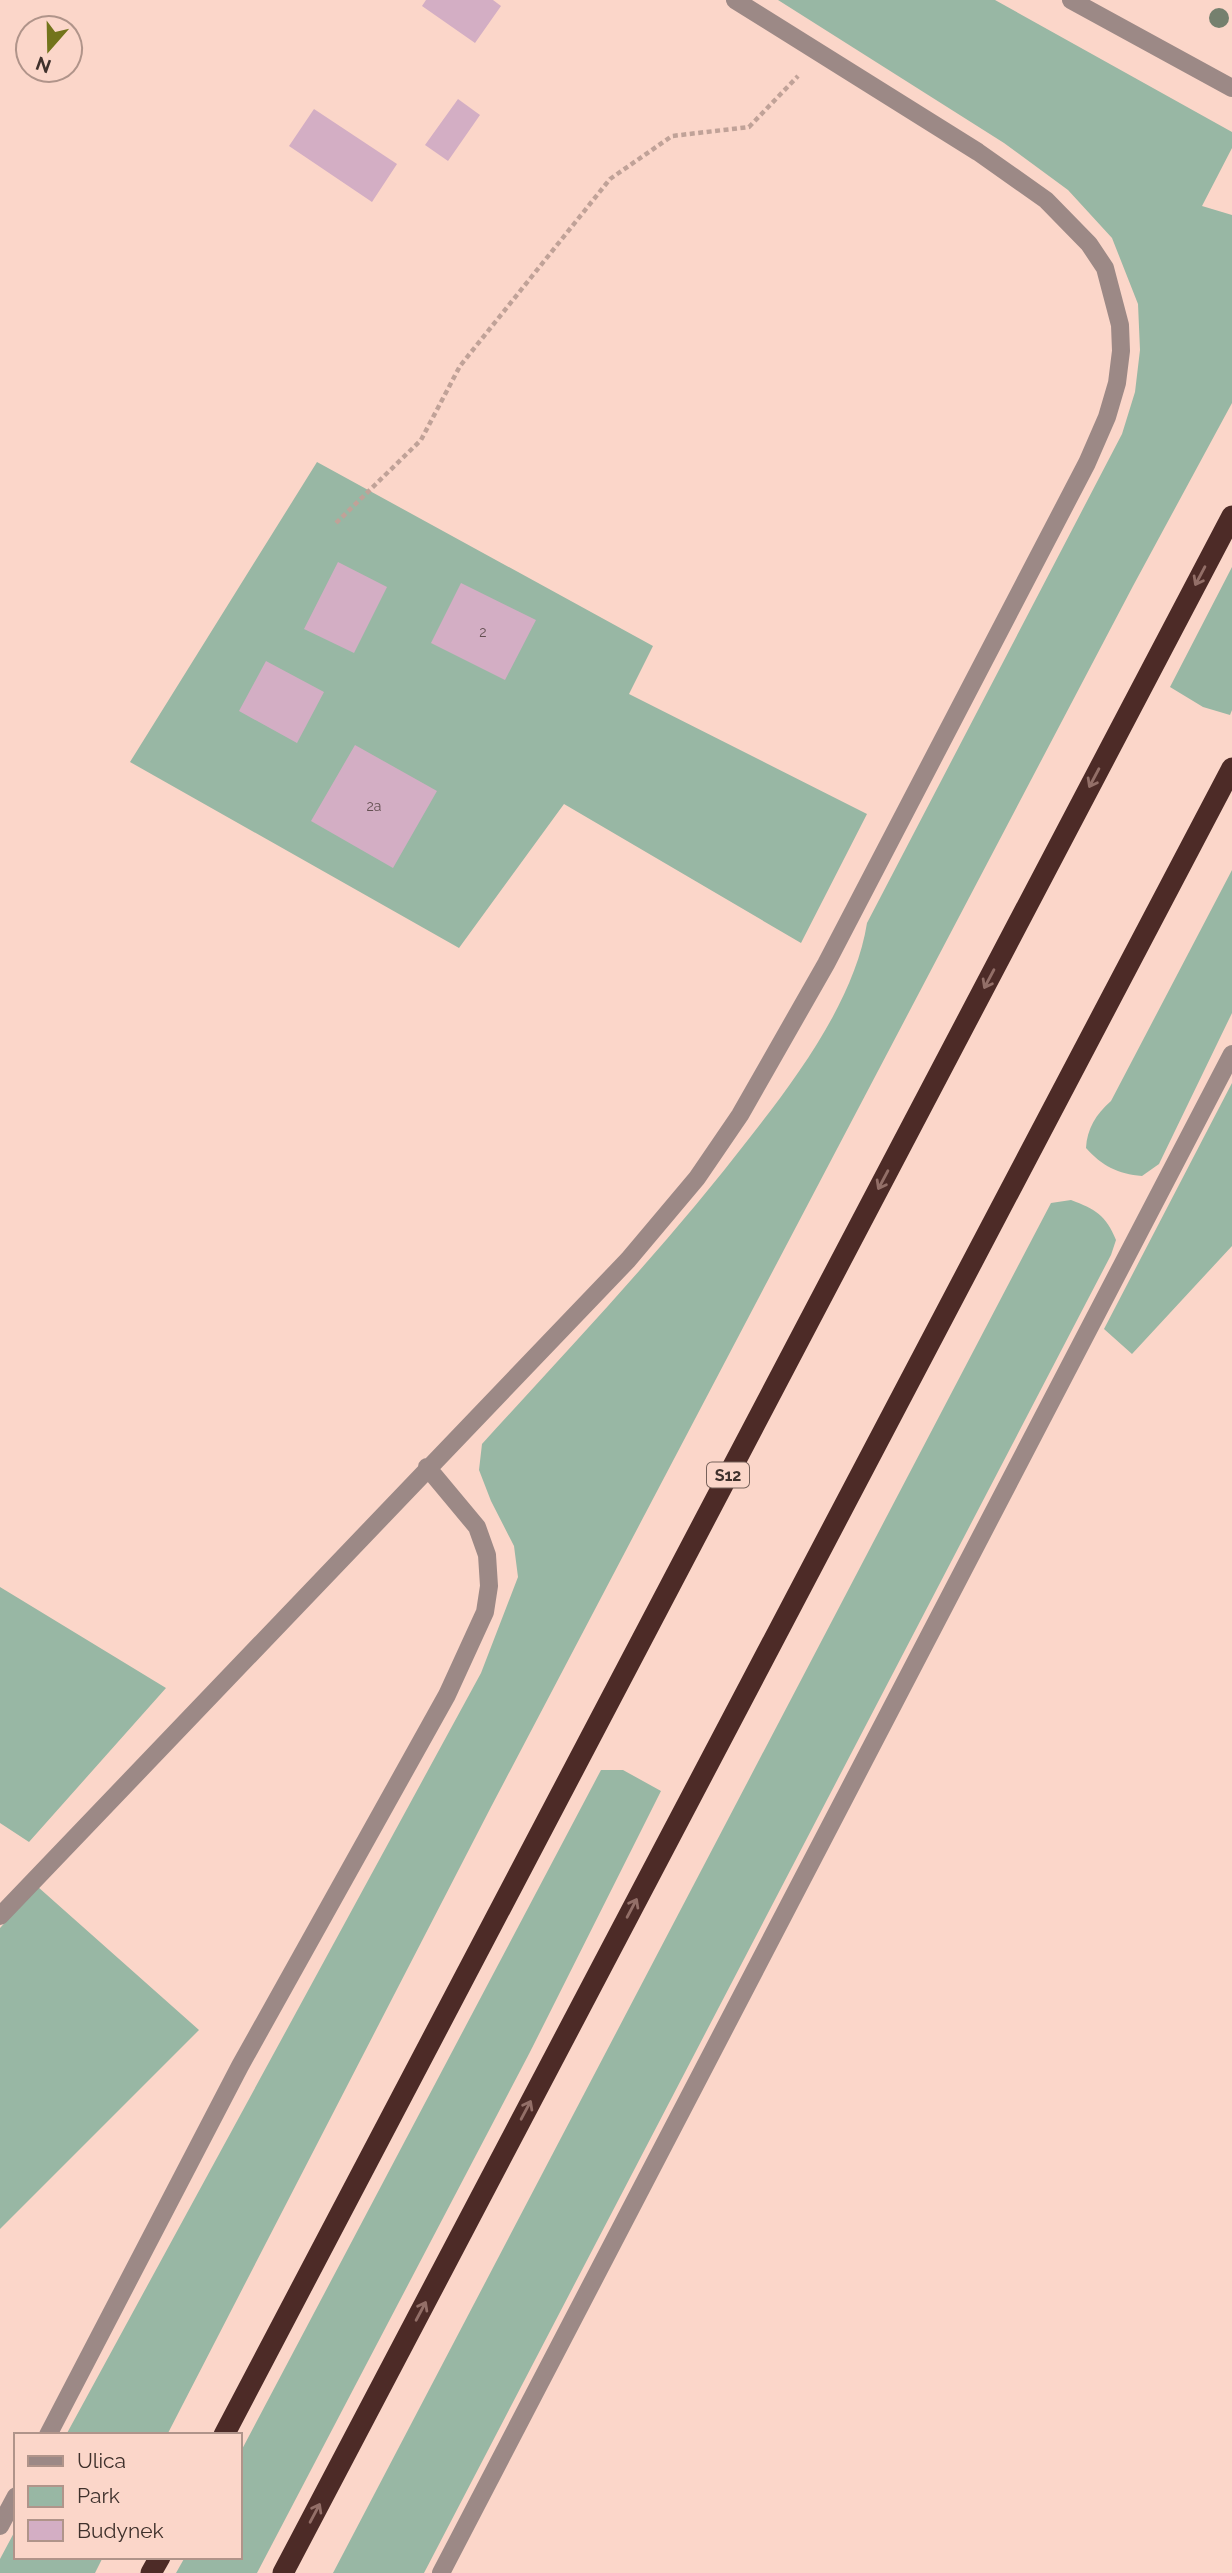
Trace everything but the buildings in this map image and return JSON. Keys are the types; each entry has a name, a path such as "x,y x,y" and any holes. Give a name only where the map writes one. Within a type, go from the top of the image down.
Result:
{"highway":[{"name":"S12","path":"225,2433 1232,516"},
{"path":"283,2573 1232,768"}],"street":[{"path":"0,1916 628,1260 697,1178 740,1115 826,964 1059,521 1107,417 1117,383 1120,325 1113,288 1105,268 1070,222 1018,179 735,0"},
{"path":"1071,0 1232,88"},
{"path":"441,2573 1232,1054"},
{"path":"49,2433 240,2066 447,1695 473,1643 485,1612 489,1586 487,1555 477,1527 427,1467"},
{"path":"0,2526 14,2500"}],"path":[{"path":"336,523 421,440 460,366 610,179 672,136 749,127 821,52"}],"green space":[{"path":"778,0 995,0 1232,132 1232,148 1202,206 1232,215 1232,403 1133,586 491,1807 168,2433 67,2433 481,1673 518,1577 514,1546 479,1470 482,1444 620,1293 687,1215 769,1113 822,1036 850,980 867,923 1122,434 1135,392 1140,350 1138,304 1112,238 1068,190 1004,143"},
{"path":"317,462 653,646 629,694 867,814 801,943 564,804 459,948 130,762"},
{"path":"1232,567 1230,715 1203,707 1170,687"},
{"path":"1232,870 1232,1013 1159,1164 1142,1176 1118,1171 1098,1160 1086,1148 1090,1128 1111,1101"},
{"path":"1232,1083 1232,1246 1132,1354 1104,1329"},
{"path":"1071,1200 1093,1210 1108,1224 1116,1240 1111,1255 424,2573 333,2573 1051,1203"},
{"path":"0,1587 166,1688 29,1842 0,1823"},
{"path":"601,1770 623,1770 661,1791 530,2052 257,2573 176,2573 184,2559 242,2559 242,2449"},
{"path":"38,1887 199,2030 0,2229 0,1928"},
{"path":"14,2533 14,2559 102,2559 95,2573 0,2573 0,2559"}]}
